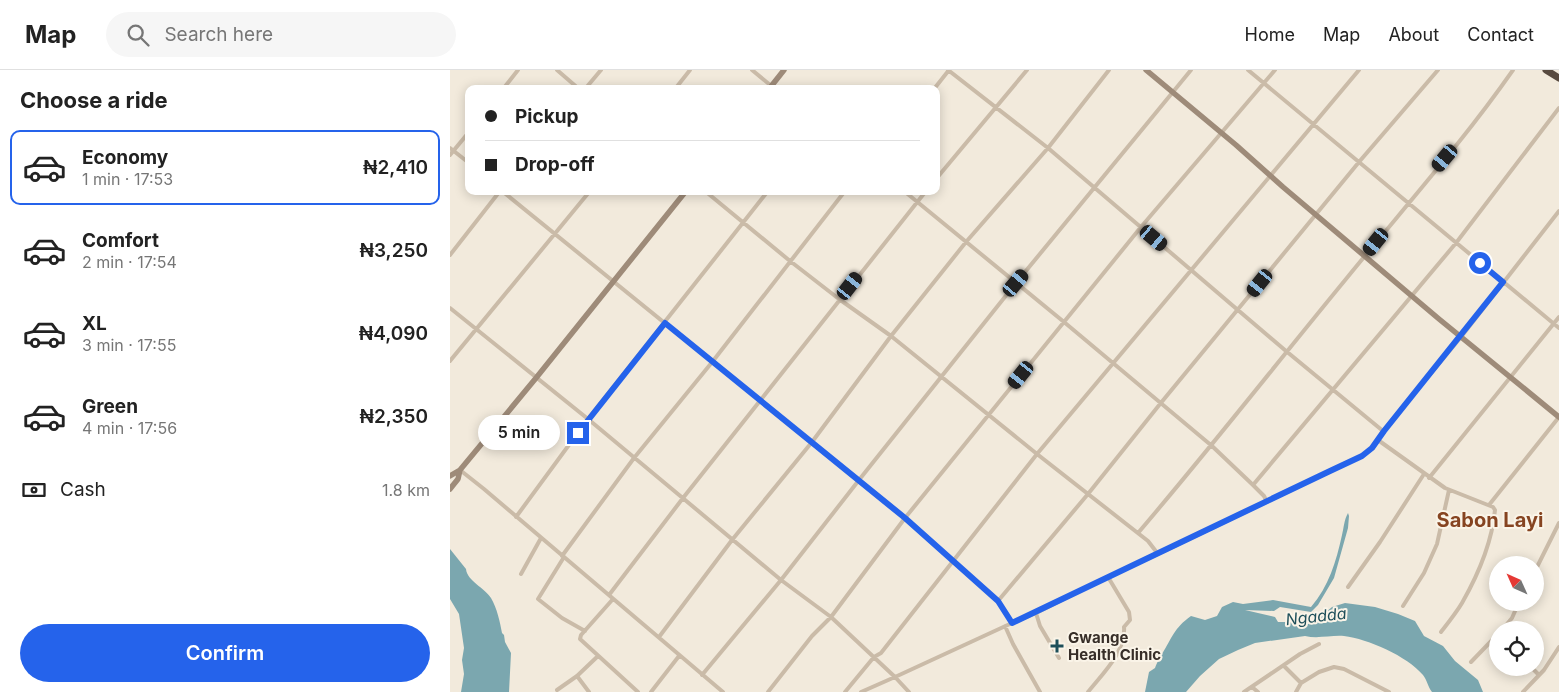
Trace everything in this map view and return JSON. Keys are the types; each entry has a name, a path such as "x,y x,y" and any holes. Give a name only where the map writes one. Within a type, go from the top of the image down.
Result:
{"highway":[{"path":"1546,70 1559,78"}],"main road":[{"path":"773,85 784,70"},
{"path":"1146,70 1412,297 1559,417"},
{"path":"451,474 460,470 683,195"},
{"path":"450,489 458,479 460,470"}],"street":[{"path":"506,85 518,70"},
{"path":"557,70 574,85"},
{"path":"588,85 601,70"},
{"path":"678,85 690,70"},
{"path":"752,70 768,85"},
{"path":"937,85 948,70 996,106 1192,270 1286,352 1384,431"},
{"path":"940,174 1026,70"},
{"path":"659,637 732,540 812,442 891,336 966,242 1048,148 1109,70"},
{"path":"702,676 781,580 858,480 1016,283 1191,70"},
{"path":"1248,70 1559,328"},
{"path":"768,692 812,636 831,617 905,518 988,415 1141,228 1275,70"},
{"path":"845,692 874,657 881,653 1037,454 1112,363 1358,70"},
{"path":"998,601 1088,494 1359,162 1438,70"},
{"path":"1138,533 1212,446 1286,352 1482,113 1513,70"},
{"path":"1254,485 1456,243 1559,108"},
{"path":"450,155 452,149 465,136"},
{"path":"452,149 465,160"},
{"path":"450,255 498,195"},
{"path":"506,195 905,518 998,601 1012,623"},
{"path":"450,361 587,195"},
{"path":"710,195 790,261 891,336 1148,541 1158,554"},
{"path":"516,517 588,419 765,195"},
{"path":"585,632 562,618 538,599 547,581 634,458 713,361 842,195"},
{"path":"909,195 1212,446 1254,485 1267,502"},
{"path":"638,692 580,639 580,635 585,632 683,498 923,195"},
{"path":"861,692 1036,613 1362,456 1372,448 1559,211"},
{"path":"450,308 588,419 781,580 831,617 909,692"},
{"path":"1429,478 1559,317"},
{"path":"1489,505 1559,417"},
{"path":"1378,440 1429,478 1449,490 1489,505 1495,510 1490,540 1461,603 1441,632"},
{"path":"460,470 723,692"},
{"path":"1348,587 1424,474"},
{"path":"1403,606 1424,573 1437,544 1449,490"},
{"path":"1542,556 1559,523"},
{"path":"521,574 541,538"},
{"path":"1088,692 1122,647 1124,627 1130,620 1129,612 1108,577"},
{"path":"1036,613 1040,626 1059,658"},
{"path":"1005,626 1040,692"},
{"path":"1471,662 1489,643"},
{"path":"1244,692 1300,654 1319,644"},
{"path":"1544,668 1559,647"},
{"path":"556,690 577,676 598,656"},
{"path":"651,692 680,656"},
{"path":"1284,666 1301,683"},
{"path":"1296,692 1301,683 1319,672 1334,667 1339,667 1389,692"},
{"path":"577,676 586,691"},
{"path":"1523,692 1538,676"},
{"path":"1252,688 1258,692"}],"water":[{"path":"1348,513 1348,528 1334,578 1318,605 1311,612 1280,607 1274,611 1245,610 1275,617 1278,622 1296,622 1301,625 1313,623 1332,607 1345,603 1375,607 1398,614 1415,621 1424,636 1443,646 1455,661 1478,680 1483,692 1432,692 1423,675 1416,668 1397,655 1375,645 1344,636 1305,636 1255,643 1238,650 1219,659 1186,692 1145,692 1149,672 1155,668 1177,629 1191,616 1205,620 1217,616 1222,607 1233,602 1243,604 1273,600 1311,607 1323,591 1331,573"},
{"path":"450,549 466,569 469,577 488,594 495,606 505,642 511,653 509,692 461,692 464,674 462,660 464,648 459,614 450,599"}],"place":[{"name":"Gwange Health Clinic","path":"1057,646"}],"district":[{"name":"Sabon Layi","path":"1490,520"}],"route":[{"path":"578,433 665,323 905,518 998,601 1012,623 1362,456 1372,448 1503,282 1480,263"}],"water label":[{"name":"Ngadda","path":"1316,616"}]}
